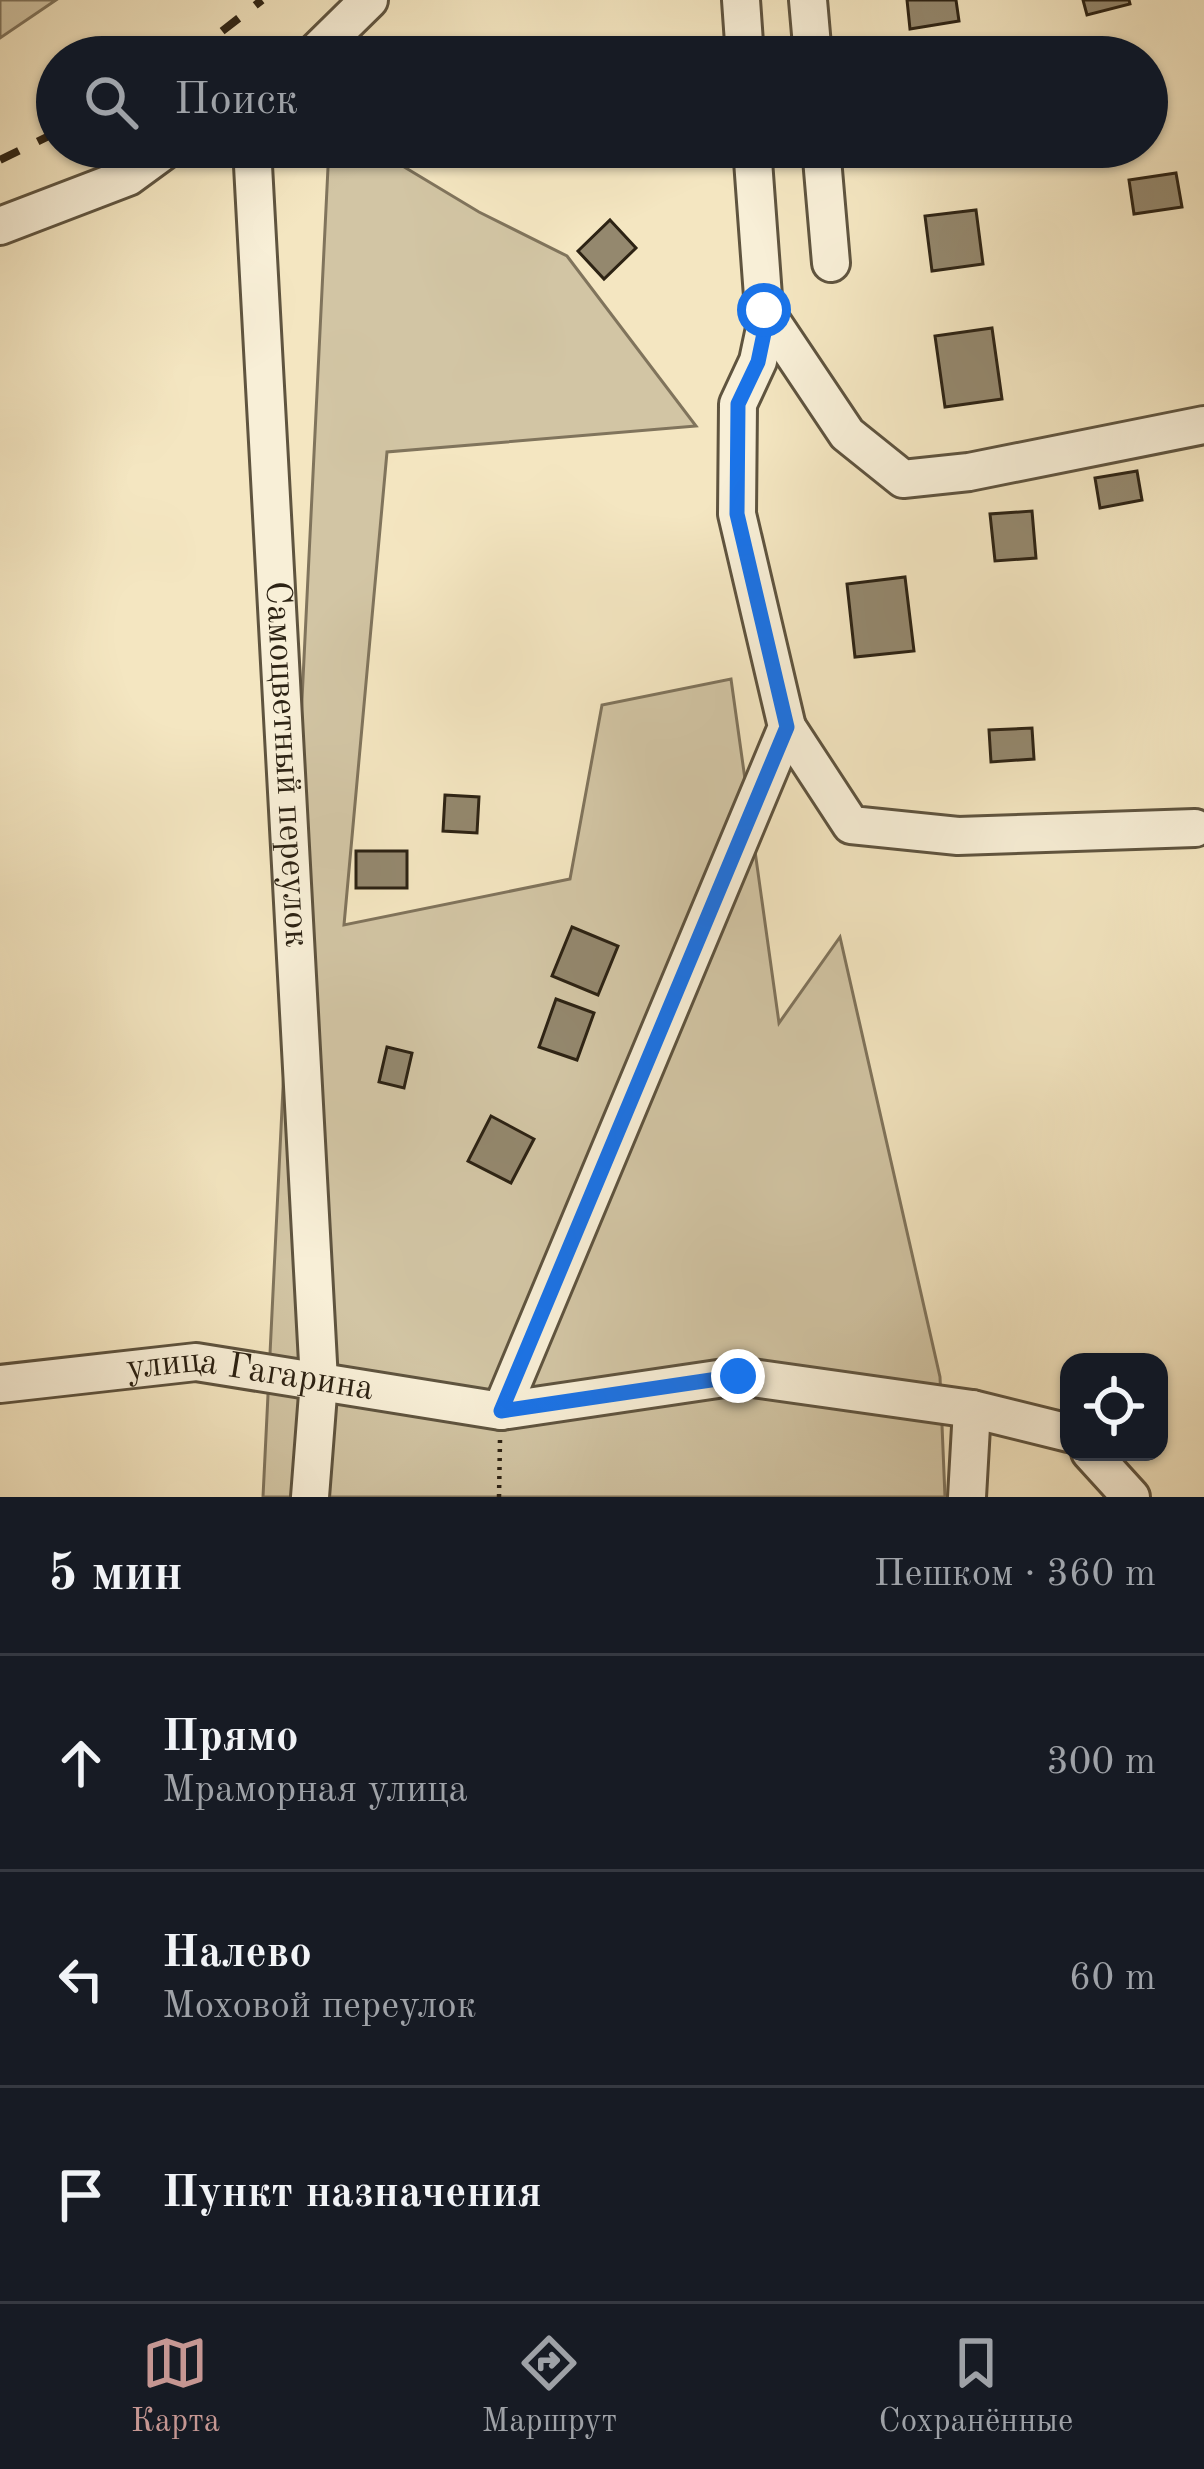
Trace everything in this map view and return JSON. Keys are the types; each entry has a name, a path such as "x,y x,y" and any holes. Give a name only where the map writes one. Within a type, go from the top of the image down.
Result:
{"street":[{"path":"332,36 369,0"},
{"path":"741,0 744,36"},
{"path":"808,0 811,36"},
{"path":"0,226 139,168"},
{"name":"Самоцветный переулок","path":"253,168 319,1382 310,1497"},
{"path":"754,168 764,310 847,434 903,479 969,472 1204,425"},
{"path":"823,168 831,263"},
{"path":"768,314 758,362 738,404 737,514 787,727 850,825 958,836 1201,822"},
{"path":"501,1411 787,727"},
{"name":"улица Гагарина","path":"0,1384 196,1362 501,1411 738,1376 972,1409 1060,1431"},
{"path":"967,1497 972,1409"},
{"path":"1098,1461 1131,1497"}],"path":[{"path":"499,1497 501,1411"}],"shaded area":[{"path":"0,0 56,0 0,38"},
{"path":"328,168 406,168 567,256 696,426 387,452 344,925 570,879 602,705 731,679 779,1023 840,937 940,1377 945,1497 263,1497"}],"building":[{"path":"907,0 956,0 959,21 910,29"},
{"path":"1083,0 1129,0 1130,4 1087,15"},
{"path":"1176,173 1182,207 1134,214 1129,180"},
{"path":"976,210 983,264 932,271 925,216"},
{"path":"610,220 636,248 604,279 578,251"},
{"path":"992,328 1002,399 945,407 935,336"},
{"path":"1137,471 1142,500 1100,508 1095,478"},
{"path":"1032,511 1036,558 995,561 990,514"},
{"path":"905,577 914,651 855,657 847,584"},
{"path":"1032,728 1034,759 991,762 989,730"},
{"path":"445,795 479,797 477,833 443,831"},
{"path":"356,851 407,851 407,888 356,888"},
{"path":"572,927 618,946 598,995 552,976"},
{"path":"556,999 594,1013 577,1060 539,1047"},
{"path":"387,1047 412,1053 404,1088 379,1082"},
{"path":"491,1116 534,1139 511,1183 468,1161"}],"railway":[{"path":"216,36 262,0"},
{"path":"0,160 36,142"}],"route":[{"path":"738,1376 501,1411 787,727 737,514 738,404 758,362 768,314 764,310"}]}
